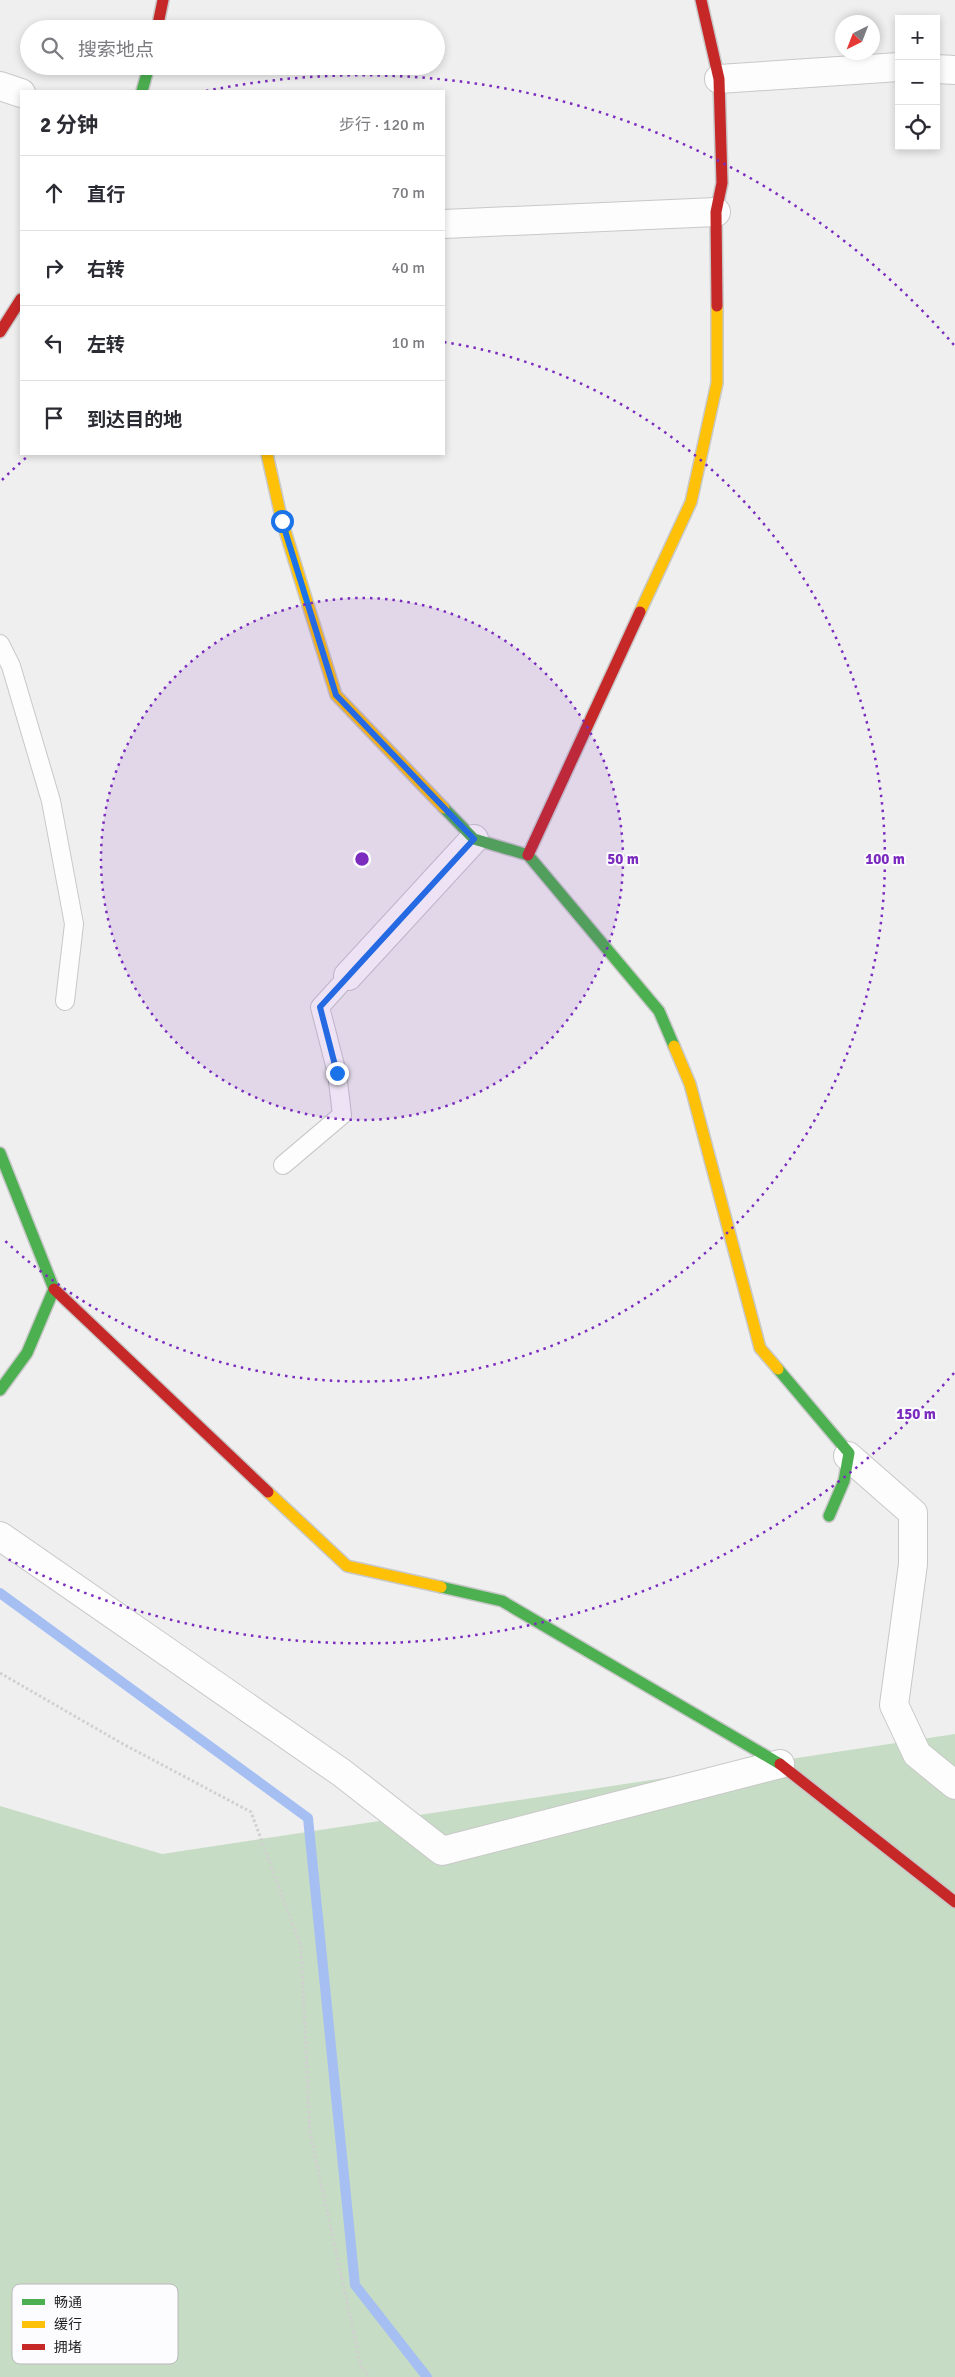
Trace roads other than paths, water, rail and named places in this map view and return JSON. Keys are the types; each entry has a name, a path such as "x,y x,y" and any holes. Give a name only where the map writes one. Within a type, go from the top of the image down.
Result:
{"street":[{"path":"159,20 163,0"},
{"path":"528,855 691,502 717,383 716,212 722,183 719,79 702,0"},
{"path":"719,79 895,67"},
{"path":"940,69 955,70"},
{"path":"142,90 146,75"},
{"path":"0,86 20,93"},
{"path":"445,224 716,212"},
{"path":"0,332 20,301"},
{"path":"267,455 282,521 336,695 474,839 528,855 659,1011 690,1084 760,1348 849,1453 844,1482 829,1516"},
{"path":"348,976 474,839"},
{"path":"0,1153 54,1288 347,1566 502,1601 780,1764 955,1902"},
{"path":"0,1390 27,1353 54,1288"},
{"path":"848,1456 913,1513 913,1564 894,1705 917,1754 955,1785"},
{"path":"0,1536 342,1773 442,1851 780,1764"}],"lane":[{"path":"0,644 11,666 51,801 74,924 65,1001"},
{"path":"283,1165 342,1115 337,1073 320,1007 348,976"}],"waterway":[{"path":"0,1593 308,1818 355,2285 427,2377"}]}
